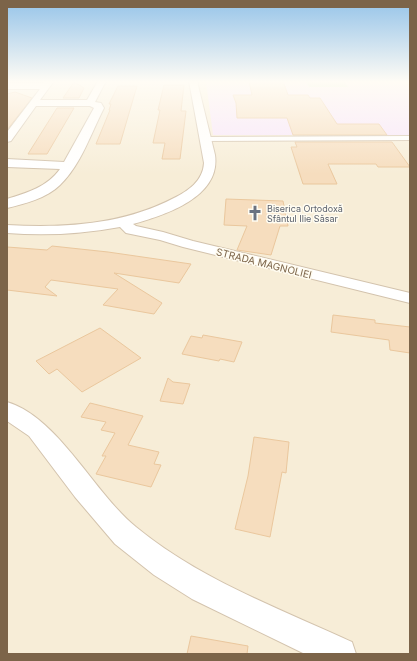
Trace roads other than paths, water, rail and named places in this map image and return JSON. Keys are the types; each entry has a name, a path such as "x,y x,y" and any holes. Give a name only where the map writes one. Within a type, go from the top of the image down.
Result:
{"street":[{"path":"7,139 27,112"},
{"path":"7,204 45,189 56,182 68,166 97,112"},
{"path":"7,229 69,230 122,222 168,207 191,194 199,187 208,175 210,166 200,112"},
{"path":"7,163 68,166"},
{"name":"STRADA MAGNOLIEI","path":"122,222 131,230 162,236 188,244 410,298"},
{"path":"7,410 37,430 84,490 125,535 164,565 203,588 340,654"}],"lane":[{"path":"206,138 410,138"}],"place":[{"name":"Biserica Ortodoxă Sfântul Ilie Săsar","path":"255,213"}]}
